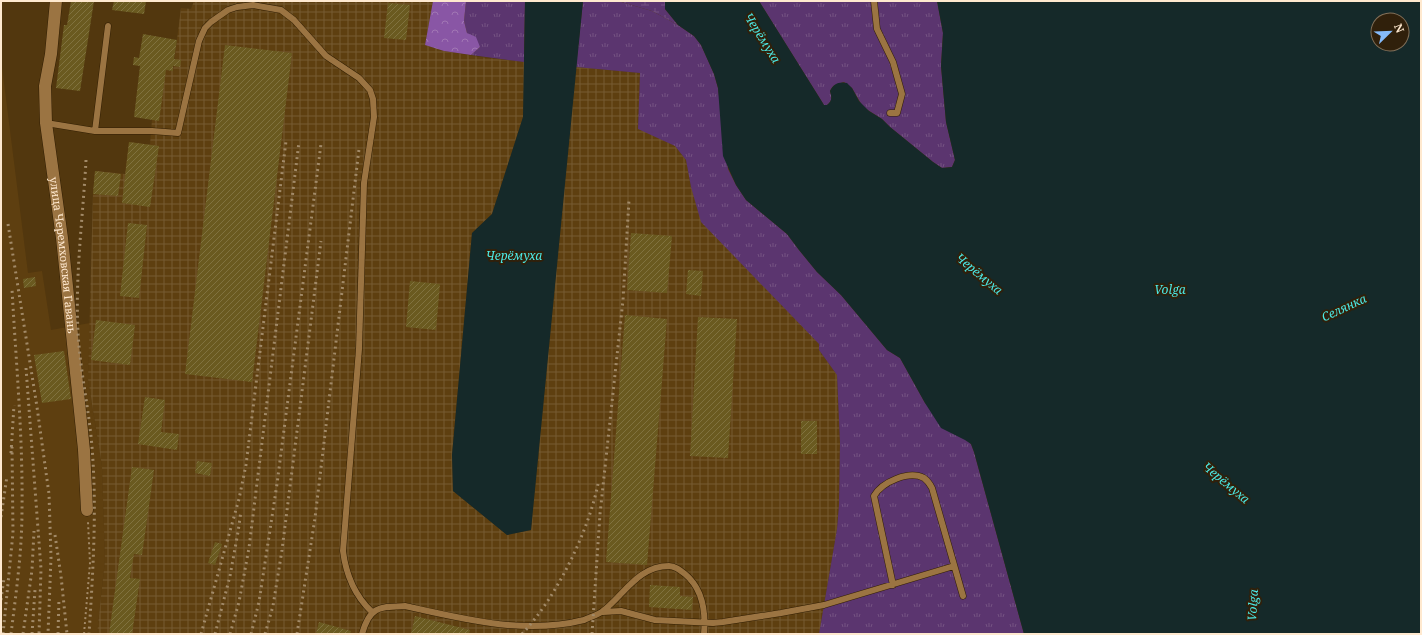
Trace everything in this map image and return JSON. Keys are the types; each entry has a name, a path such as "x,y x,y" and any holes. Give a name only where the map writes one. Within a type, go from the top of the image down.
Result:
{"street":[{"name":"улица Черемховская Гавань","path":"56,1 51,54 45,86 46,123 62,238 84,450 87,510"}],"lane":[{"path":"874,1 878,29 893,62 902,94 897,113 890,113"},
{"path":"46,123 95,131 152,131 178,133 199,41 205,28 228,10 245,5 274,8 288,14 326,56 359,78 370,90 373,99 374,117 364,183 359,349 344,550 347,572 351,583 363,604 372,612"},
{"path":"95,131 108,26"},
{"path":"892,585 874,496 883,486 899,478 915,476 925,479 929,482 932,488 963,596"},
{"path":"603,612 632,582 640,576 651,570 670,566 679,569 696,586 703,603 704,634"},
{"path":"362,634 372,612 386,607 406,606 488,625 527,628 570,624 603,612 621,611 655,620 723,622 804,609 846,599 954,566"}],"path":[{"path":"84,634 90,563 87,510"}],"shaded area":[{"path":"194,1 433,1 425,45 444,51 524,62 523,117 492,214 472,233 452,455 453,491 507,535 531,530 576,67 640,73 638,128 675,146 686,160 691,187 820,344 819,350 837,375 840,443 839,505 837,529 819,634 97,634 105,560 102,466 88,379 93,194 95,171 125,174 129,142 150,145 152,120 166,70 173,71 181,8 191,9"},
{"path":"1,59 28,273 42,271 51,330 90,323 88,379 102,466 105,560 97,634 1,634"}],"green space":[{"path":"433,1 466,1 464,21 467,33 476,37 480,47 471,55 444,51 425,45"},
{"path":"466,1 525,1 524,62 471,55 480,47 467,33 464,21"},
{"path":"583,1 618,1 652,11 678,25 694,36 701,45 714,74 718,88 728,169 746,200 787,234 817,272 841,295 887,350 900,358 925,403 971,444 1024,634 819,634 837,529 839,505 840,443 837,375 819,350 819,344 701,222 691,187 686,160 675,146 638,129 640,73 576,67"},
{"path":"618,1 665,1 665,9 678,25 652,11"},
{"path":"759,1 937,1 943,33 941,66 946,122 955,160 952,167 942,168 933,162 882,119 863,107 852,88 844,82 832,87 830,91 831,101 827,105 824,105"}],"water":[{"name":"Черёмуха","path":"525,1 583,1 531,530 507,535 453,491 452,455 472,233 492,214 523,117"},
{"name":"Volga","path":"665,1 759,1 824,105 827,105 831,101 830,91 833,87 839,83 847,83 852,88 859,101 869,111 882,119 942,168 952,167 955,160 946,122 941,66 943,33 937,1 1421,1 1421,634 1024,634 971,444 941,428 900,358 887,350 841,295 817,272 787,234 746,200 736,185 723,156 718,88 714,74 701,45 694,36 678,25 665,9"}],"building":[{"path":"71,1 94,1 80,91 56,88 64,25 67,25"},
{"path":"114,1 146,1 144,14 112,10"},
{"path":"388,3 410,5 406,40 384,38"},
{"path":"143,34 177,40 174,59 181,60 180,67 173,66 173,71 166,70 159,121 134,117 140,66 133,65 134,57 139,58"},
{"path":"225,45 292,53 252,382 185,374"},
{"path":"129,142 159,146 150,207 122,203"},
{"path":"95,171 121,174 118,196 93,194"},
{"path":"128,223 147,225 139,298 120,296"},
{"path":"631,233 672,236 667,293 627,290"},
{"path":"688,270 703,271 701,296 686,294"},
{"path":"35,277 36,286 24,288 23,279"},
{"path":"410,281 440,284 436,330 406,327"},
{"path":"625,315 667,319 647,565 606,562"},
{"path":"698,317 737,319 728,458 690,456"},
{"path":"96,320 135,325 130,365 91,360"},
{"path":"64,351 71,399 42,403 34,355"},
{"path":"145,397 165,400 161,432 179,434 177,450 138,444"},
{"path":"801,421 817,421 817,454 801,454"},
{"path":"197,461 212,463 210,476 195,473"},
{"path":"132,467 154,470 142,555 134,554 130,578 140,579 132,634 109,634"},
{"path":"215,542 222,544 215,565 208,563"},
{"path":"650,585 680,587 680,596 693,597 692,610 649,607"},
{"path":"415,616 470,630 469,634 411,634"},
{"path":"319,622 351,631 350,634 316,634"}],"railway":[{"path":"201,634 239,499 246,465 286,141"},
{"path":"230,634 239,602 249,548 299,142"},
{"path":"251,634 259,602 277,484 321,144"},
{"path":"297,634 315,518 359,149"},
{"path":"86,160 78,268 77,311 79,346 91,433 94,494 94,540 89,634"},
{"path":"592,634 600,514 623,300 629,200"},
{"path":"8,224 49,494 51,557 48,634"},
{"path":"265,634 273,606 282,550 321,241"},
{"path":"11,634 17,588 22,526 20,428 12,289"},
{"path":"26,368 41,569 39,634"},
{"path":"11,453 14,405"},
{"path":"3,634 13,533 12,447"},
{"path":"1,517 7,476"},
{"path":"522,634 547,602 569,564 587,523 598,484"},
{"path":"215,634 230,576 241,511"},
{"path":"23,634 32,570 34,531"},
{"path":"55,535 67,634"},
{"path":"1,600 4,578"},
{"path":"32,634 35,590"},
{"path":"58,634 59,598"}],"water label":[{"name":"Селянка","path":"1344,308"}]}
